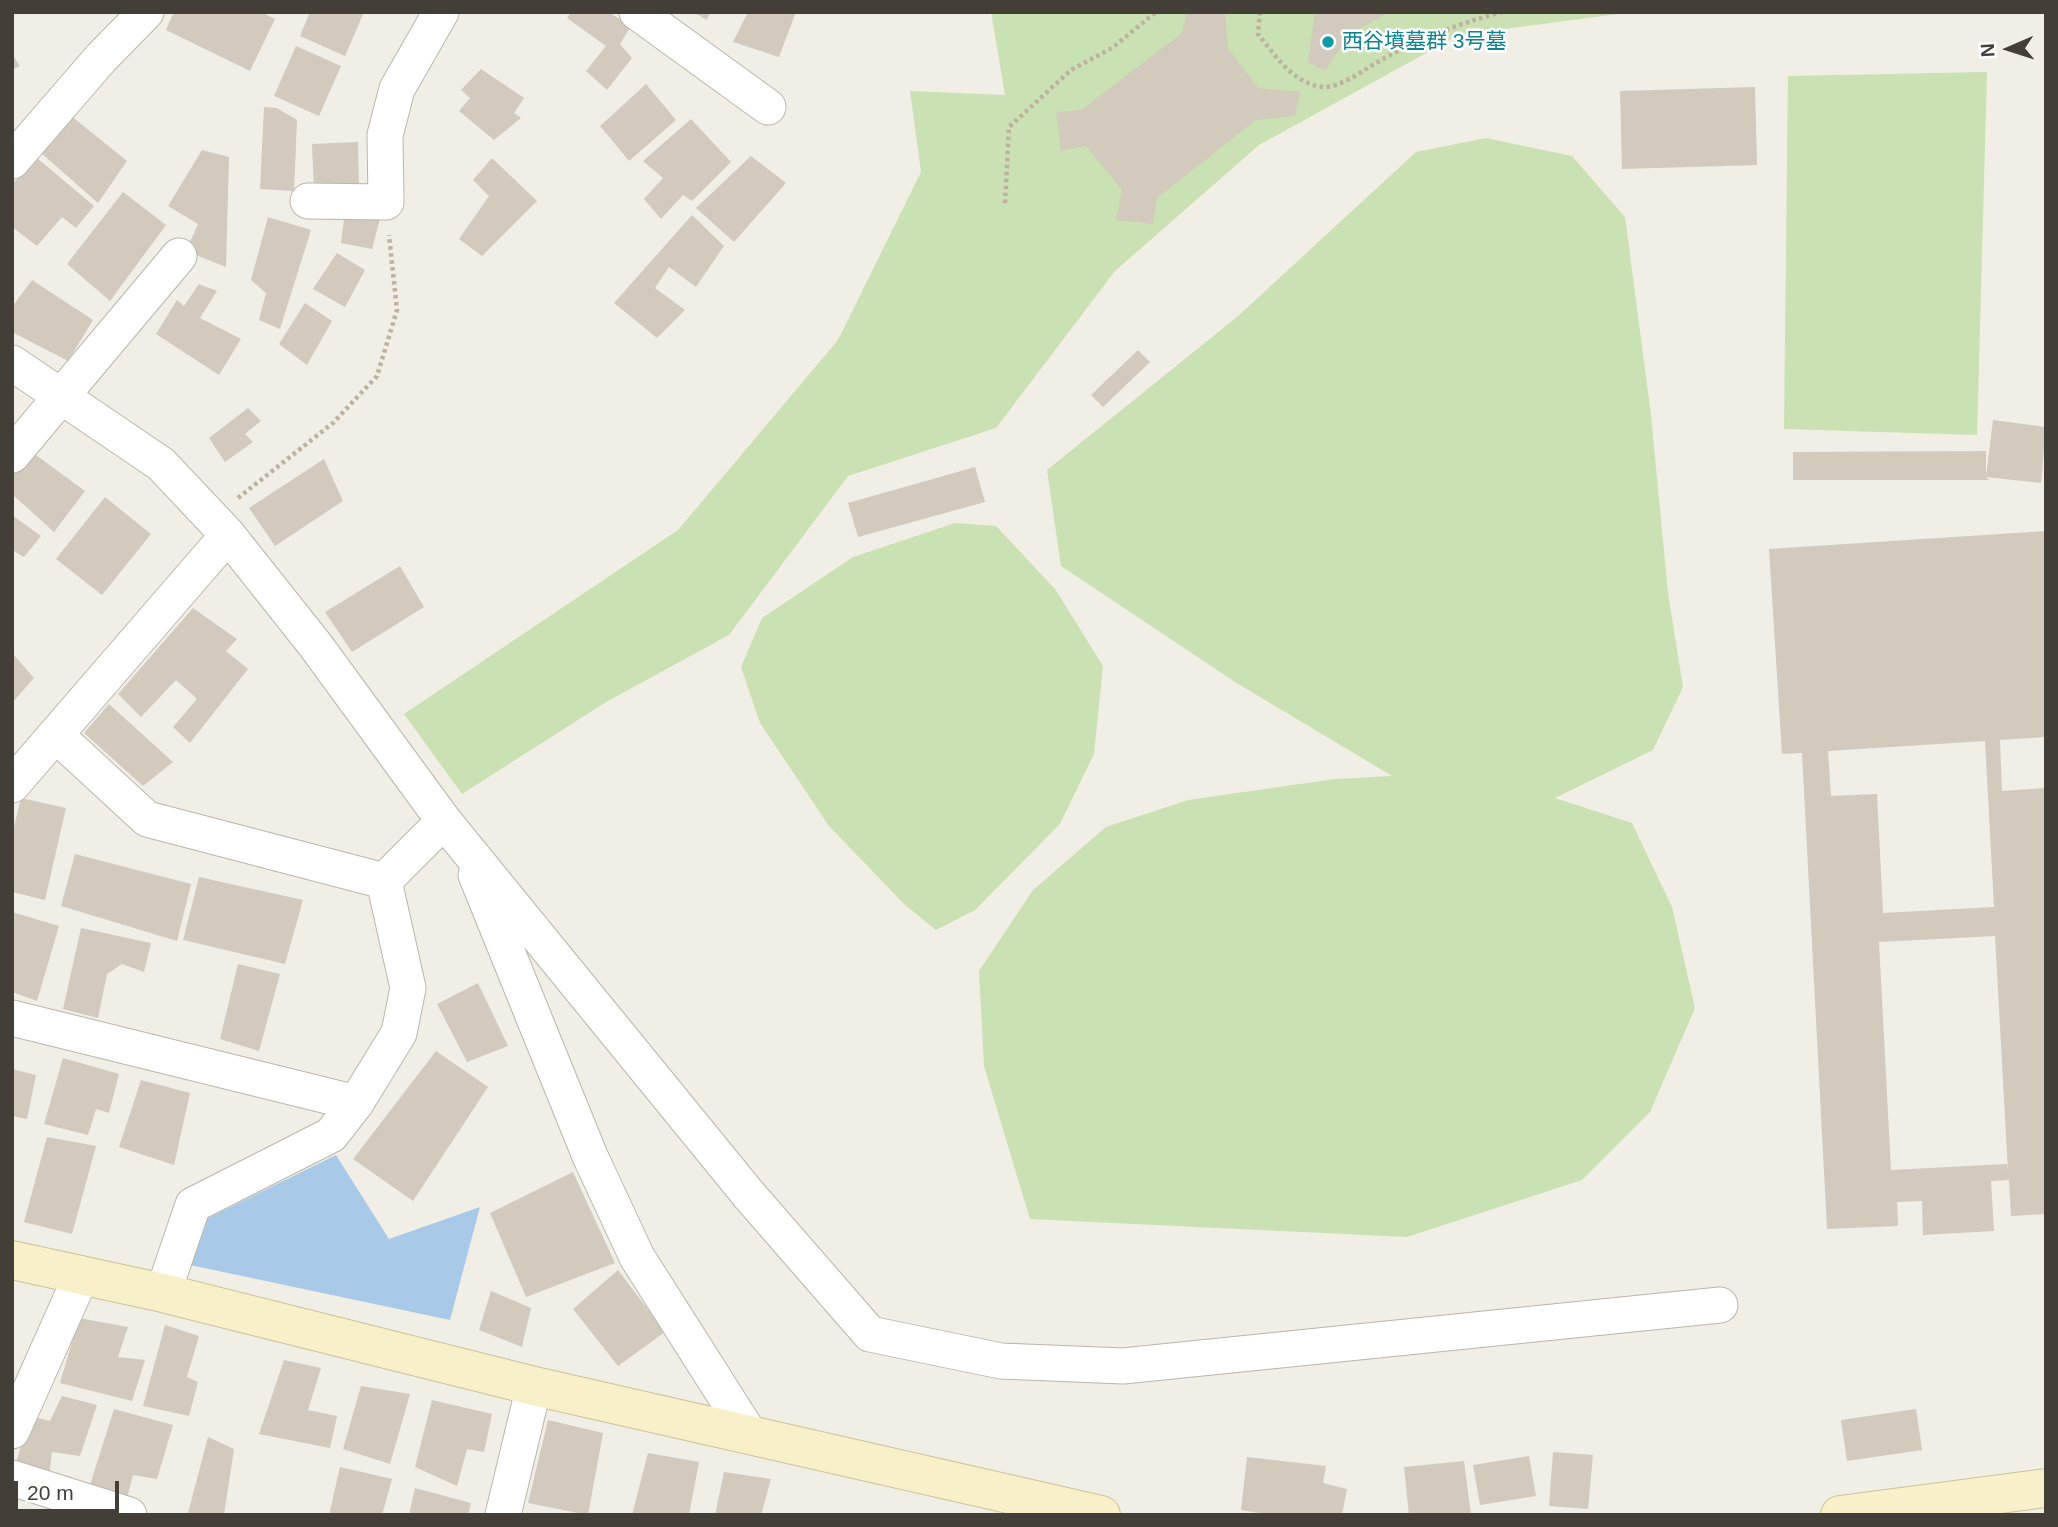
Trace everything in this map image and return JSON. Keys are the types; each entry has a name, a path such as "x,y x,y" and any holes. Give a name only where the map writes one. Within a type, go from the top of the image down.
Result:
{"street":[{"path":"12,161 101,58 146,12"},
{"path":"309,201 386,202 385,135 397,89 441,12"},
{"path":"637,12 768,107"},
{"path":"12,455 179,256"},
{"path":"12,363 161,464 220,526 316,646 452,830 749,1195 870,1334 1001,1361 1123,1366 1720,1305"},
{"path":"12,785 57,736 220,526"},
{"path":"57,736 147,819 384,881"},
{"path":"384,881 452,830"},
{"path":"452,830 590,1156 637,1257 750,1435"},
{"path":"163,1293 192,1205 331,1135 356,1103 399,1033 408,988 384,881"},
{"path":"12,1018 356,1103"},
{"path":"12,1260 163,1293 534,1386 750,1435 1036,1508 1101,1515"},
{"path":"12,1431 82,1274"},
{"path":"503,1515 534,1386"},
{"path":"12,1478 129,1515"},
{"path":"1840,1515 2046,1488"}],"path":[{"path":"1005,203 1009,127 1071,70 1112,48 1156,12"},
{"path":"1260,12 1258,34 1291,74 1324,87 1350,79 1402,46 1454,25 1502,12"},
{"path":"220,526 333,423 377,376 397,310 386,202"}],"green space":[{"path":"991,12 1633,12 1459,35 1259,145 1115,271 996,428 848,476 729,635 606,702 462,794 404,714 678,530 838,340 921,172 910,91 1005,95"},
{"path":"1987,72 1977,435 1784,429 1788,76"},
{"path":"1486,138 1572,156 1625,217 1651,415 1668,593 1683,687 1653,750 1555,798 1632,823 1672,907 1695,1008 1650,1112 1582,1180 1407,1237 1030,1219 984,1066 979,971 1033,890 1106,827 1188,800 1335,779 1392,776 1235,682 1061,566 1047,470 1237,317 1416,152"},
{"path":"955,523 996,526 1055,589 1103,666 1094,754 1060,824 975,910 936,930 904,904 829,826 760,723 741,667 762,618 853,557"}],"water":[{"path":"336,1155 389,1239 480,1207 450,1320 190,1265 202,1221"}],"building":[{"path":"174,12 261,12 275,19 250,71 166,30"},
{"path":"310,12 364,12 345,56 300,36"},
{"path":"571,12 608,12 631,26 620,44 632,58 607,90 586,71 606,46 567,18"},
{"path":"693,12 710,12 707,20"},
{"path":"748,12 796,12 779,57 733,42"},
{"path":"1187,12 1225,12 1228,48 1258,88 1300,92 1295,116 1256,120 1157,198 1153,224 1116,220 1122,190 1086,146 1061,151 1056,112 1081,110 1182,33"},
{"name":"西谷墳墓群 3号墓","path":"1315,12 1389,12 1357,30 1343,44 1325,71 1308,62"},
{"path":"296,46 341,66 319,116 274,96"},
{"path":"12,54 20,66 12,70"},
{"path":"481,69 524,98 514,113 521,118 494,140 459,111 470,98 461,90"},
{"path":"646,84 676,120 629,161 600,126"},
{"path":"1755,87 1757,165 1622,169 1620,91"},
{"path":"264,107 277,108 297,120 294,191 260,189"},
{"path":"70,115 127,161 98,203 40,152"},
{"path":"691,119 731,162 692,201 683,195 661,219 644,199 663,178 643,161"},
{"path":"358,142 359,188 314,190 312,144"},
{"path":"202,150 229,157 226,267 186,251 198,224 168,206"},
{"path":"751,156 786,183 734,242 696,208"},
{"path":"37,158 94,206 76,228 62,217 37,246 12,227 12,184"},
{"path":"492,158 537,201 482,256 459,239 489,196 473,180"},
{"path":"123,192 166,225 110,301 67,264"},
{"path":"345,211 380,219 372,249 341,243"},
{"path":"692,215 724,246 696,287 669,267 655,288 685,310 657,338 614,303"},
{"path":"268,217 311,230 280,329 259,320 266,293 251,280"},
{"path":"337,253 365,270 345,307 313,289"},
{"path":"32,280 93,320 68,361 12,332 12,307"},
{"path":"199,284 217,291 200,318 241,339 219,375 156,334 177,300 184,306"},
{"path":"305,303 332,321 307,365 279,344"},
{"path":"1138,350 1150,362 1103,407 1091,395"},
{"path":"248,408 261,421 245,434 253,442 225,462 209,438"},
{"path":"1993,420 2046,427 2041,483 1986,477"},
{"path":"29,450 85,491 54,532 12,494 12,474"},
{"path":"1986,451 1986,477 1989,480 1793,480 1793,452"},
{"path":"324,459 343,501 275,546 249,508"},
{"path":"975,467 985,502 858,537 848,503"},
{"path":"105,497 151,534 102,595 56,559"},
{"path":"12,515 41,536 24,557 12,550"},
{"path":"2046,531 2046,737 2000,740 2002,791 2046,788 2046,1214 2011,1216 2009,1180 1991,1181 1994,1231 1923,1235 1922,1201 1897,1202 1898,1226 1827,1229 1802,753 1782,754 1769,549","holes":["1985,741 1994,907 1883,913 1877,794 1831,796 1828,751","1995,936 2008,1171 2007,1164 1891,1170 1879,942"]},
{"path":"400,566 424,607 352,652 325,612"},
{"path":"193,608 237,639 226,651 248,669 190,743 173,727 197,699 176,680 141,717 118,694"},
{"path":"12,653 34,678 12,703"},
{"path":"109,704 173,762 143,786 84,733"},
{"path":"21,798 66,808 45,900 12,892 12,835"},
{"path":"75,854 191,884 177,941 61,906"},
{"path":"199,877 303,900 285,964 183,940"},
{"path":"12,912 59,926 37,1001 12,992"},
{"path":"81,928 151,943 144,972 122,964 107,974 98,1018 63,1009"},
{"path":"238,964 280,974 259,1051 220,1039"},
{"path":"478,983 508,1046 467,1062 437,1004"},
{"path":"436,1051 488,1087 413,1201 353,1159"},
{"path":"63,1058 119,1074 109,1113 96,1109 88,1135 44,1124"},
{"path":"12,1069 36,1075 27,1119 12,1116"},
{"path":"141,1080 190,1093 174,1165 119,1147"},
{"path":"47,1137 96,1146 72,1234 24,1222"},
{"path":"573,1172 615,1263 526,1297 490,1213"},
{"path":"618,1270 665,1332 618,1366 573,1309"},
{"path":"491,1291 531,1308 522,1347 479,1330"},
{"path":"79,1318 128,1327 118,1357 145,1360 132,1401 60,1383"},
{"path":"165,1325 199,1336 187,1377 198,1382 189,1416 143,1406"},
{"path":"284,1360 321,1368 308,1410 337,1416 330,1448 259,1434"},
{"path":"361,1386 410,1394 390,1464 343,1449"},
{"path":"62,1396 97,1405 80,1456 52,1452 49,1477 15,1466 30,1416 50,1421"},
{"path":"432,1400 492,1414 484,1452 467,1449 457,1486 415,1467"},
{"path":"114,1409 173,1425 157,1479 133,1475 127,1498 89,1488"},
{"path":"1916,1409 1922,1450 1847,1461 1841,1420"},
{"path":"548,1420 603,1433 588,1515 528,1503"},
{"path":"208,1437 234,1449 224,1515 188,1513"},
{"path":"1553,1452 1593,1455 1588,1509 1549,1506"},
{"path":"648,1453 699,1462 689,1515 632,1515"},
{"path":"1529,1456 1536,1496 1480,1505 1473,1465"},
{"path":"1247,1457 1326,1466 1323,1483 1347,1489 1342,1515 1272,1515 1241,1510"},
{"path":"1464,1461 1471,1515 1409,1515 1404,1467"},
{"path":"340,1467 392,1479 382,1515 329,1515"},
{"path":"724,1472 771,1479 761,1515 715,1515"},
{"path":"415,1488 471,1503 468,1515 409,1515"}],"place":[{"name":"西谷墳墓群 3号墓","path":"1328,42"}]}
